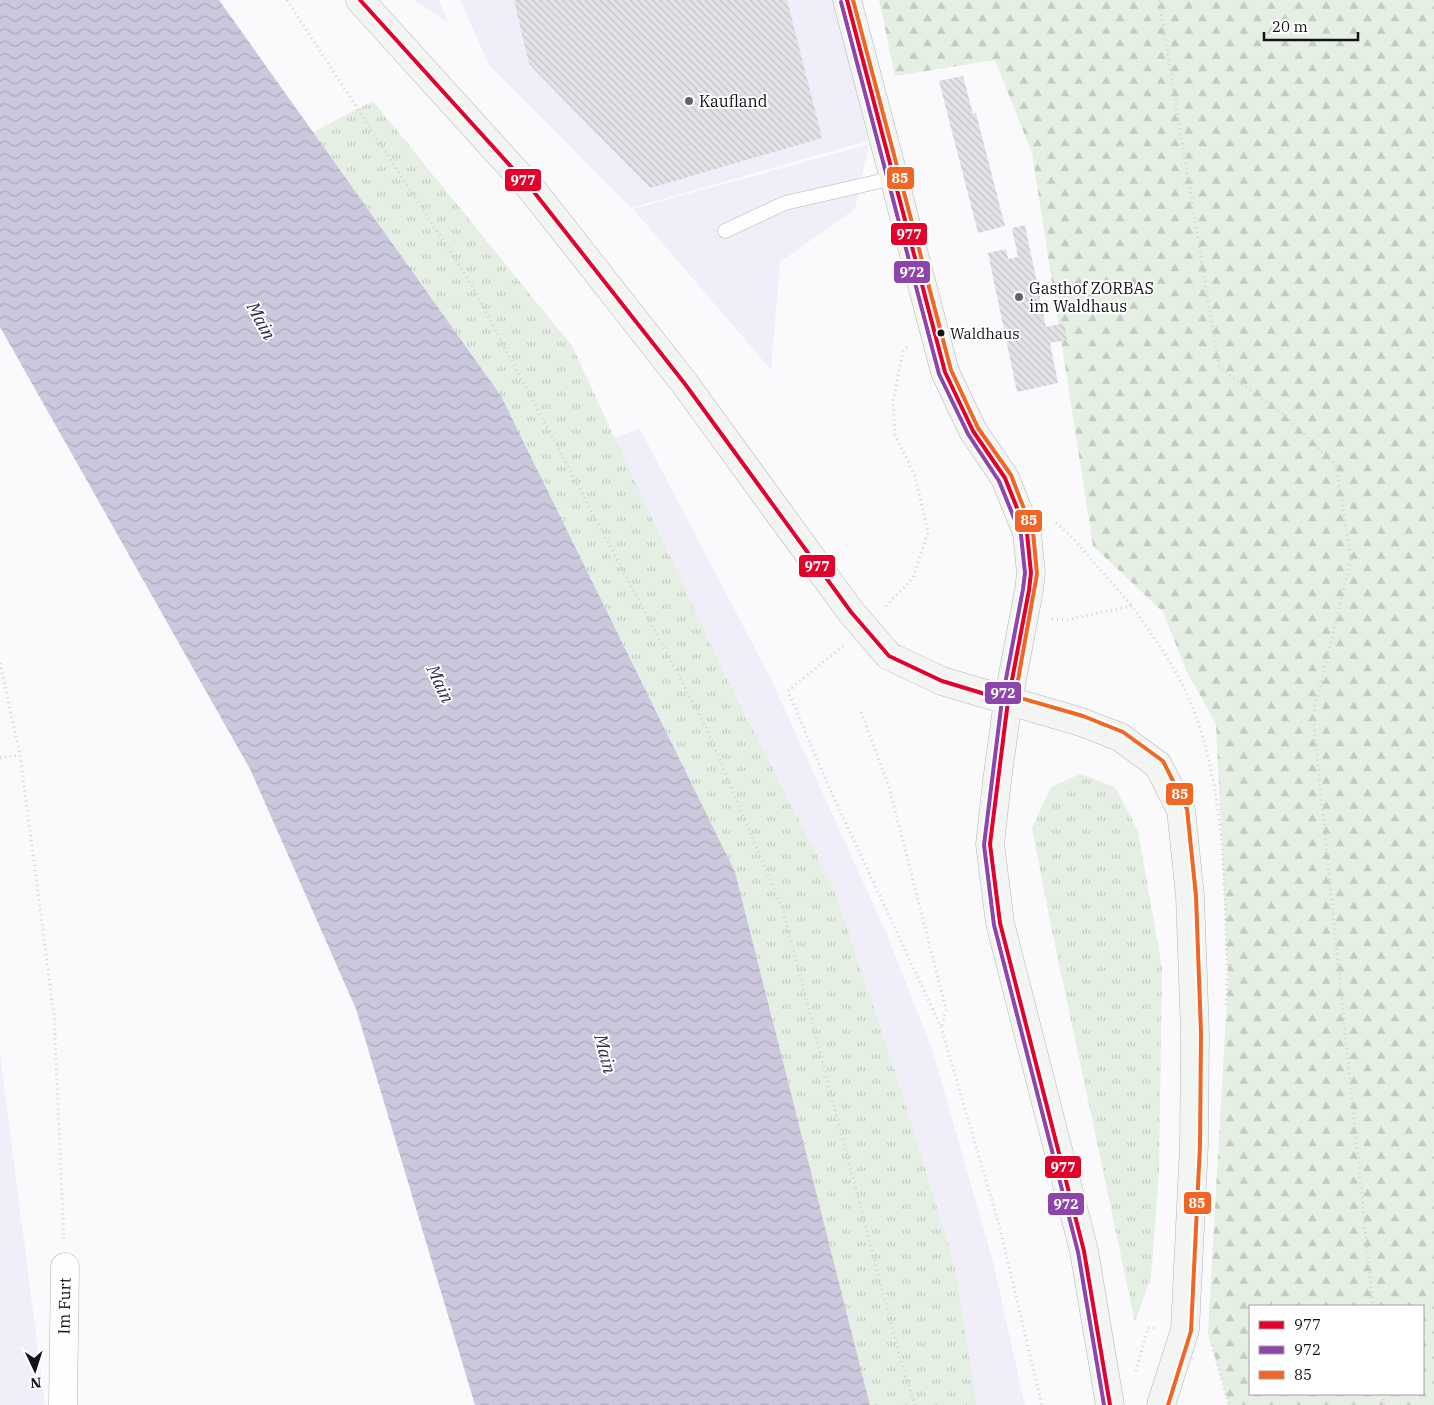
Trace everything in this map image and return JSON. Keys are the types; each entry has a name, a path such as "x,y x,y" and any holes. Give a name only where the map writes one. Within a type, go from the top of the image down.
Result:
{"main road":[{"path":"360,0 534,192 686,384 851,612 890,656 942,681 1081,722 1120,737 1158,765 1181,810 1190,896 1195,1033 1194,1145 1185,1330 1161,1405"},
{"path":"847,0 945,372 973,431 1005,478 1027,534 1030,581 1008,701 996,781 990,844 1000,923 1084,1251 1110,1405"}],"street":[{"name":"Im Furt","path":"63,1405 65,1267"}],"lane":[{"path":"725,230 785,203 894,178"}],"path":[{"path":"287,0 470,282 705,724 783,911 900,1358 915,1405"},
{"path":"1159,0 1219,367 1289,419 1336,466 1351,558 1314,716 1374,1305"},
{"path":"879,613 913,578 928,532 915,476 895,435 893,402 903,351 934,329"},
{"path":"1055,522 1070,535 1132,606"},
{"path":"844,645 788,690 828,785 941,1027 1000,1225 1042,1405"},
{"path":"0,663 20,755 54,1015 65,1267"},
{"path":"860,712 889,787 934,960 946,1009 941,1027"},
{"path":"0,758 20,755"}],"shaded area":[{"path":"413,0 439,0 448,22"},
{"name":"Kaufland","path":"460,0 835,0 868,141 631,208 489,65"},
{"path":"869,144 855,209 780,262 771,370 633,209"},
{"path":"640,429 771,679 887,935 932,1049 993,1262 1025,1405 977,1405 955,1267 896,1073 833,887 723,671 613,438"},
{"path":"0,1052 1,1061 45,1405 0,1405"}],"green space":[{"path":"879,0 1434,0 1434,1405 1229,1405 1208,1333 1228,978 1216,724 1187,672 1163,612 1093,546 1032,153 995,60 895,76"},
{"path":"373,101 572,346 723,671 833,887 896,1073 955,1267 977,1405 870,1405 735,872 501,396 313,132"},
{"path":"1080,774 1115,787 1138,831 1162,968 1159,1172 1151,1277 1135,1322 1032,828 1051,787"}],"water":[{"name":"Main","path":"0,0 219,0 501,396 735,872 870,1405 475,1405 356,1009 250,769 0,327"}],"building":[{"name":"Kaufland","path":"514,0 787,0 822,138 650,188 529,64"},
{"path":"963,76 973,114 976,113 1005,226 978,233 939,81"},
{"path":"1025,225 1046,327 1064,323 1067,340 1050,343 1058,383 1017,392 988,253 1006,249 1008,259 1018,257 1012,228"}],"transit line":[{"name":"977","path":"360,0 534,192 685,384 851,612 889,656 942,681 1008,701"},
{"name":"977","path":"847,0 945,372 973,431 1005,478 1027,533 1031,573 1029,590 1008,701 990,844 1000,923 1084,1251 1110,1405"},
{"name":"85","path":"853,0 951,370 978,428 1011,475 1033,532 1037,574 1014,702"},
{"name":"972","path":"841,2 939,374 968,434 999,481 1021,535 1025,573 1002,700 984,845 994,925 1078,1252 1104,1405"},
{"name":"85","path":"1010,695 1083,716 1123,732 1163,761 1187,809 1196,896 1201,1033 1200,1145 1191,1331 1168,1405"}],"place":[{"name":"Kaufland","path":"689,101"},
{"name":"Gasthof ZORBAS im Waldhaus","path":"1019,297"},
{"name":"Waldhaus","path":"941,333"}]}
